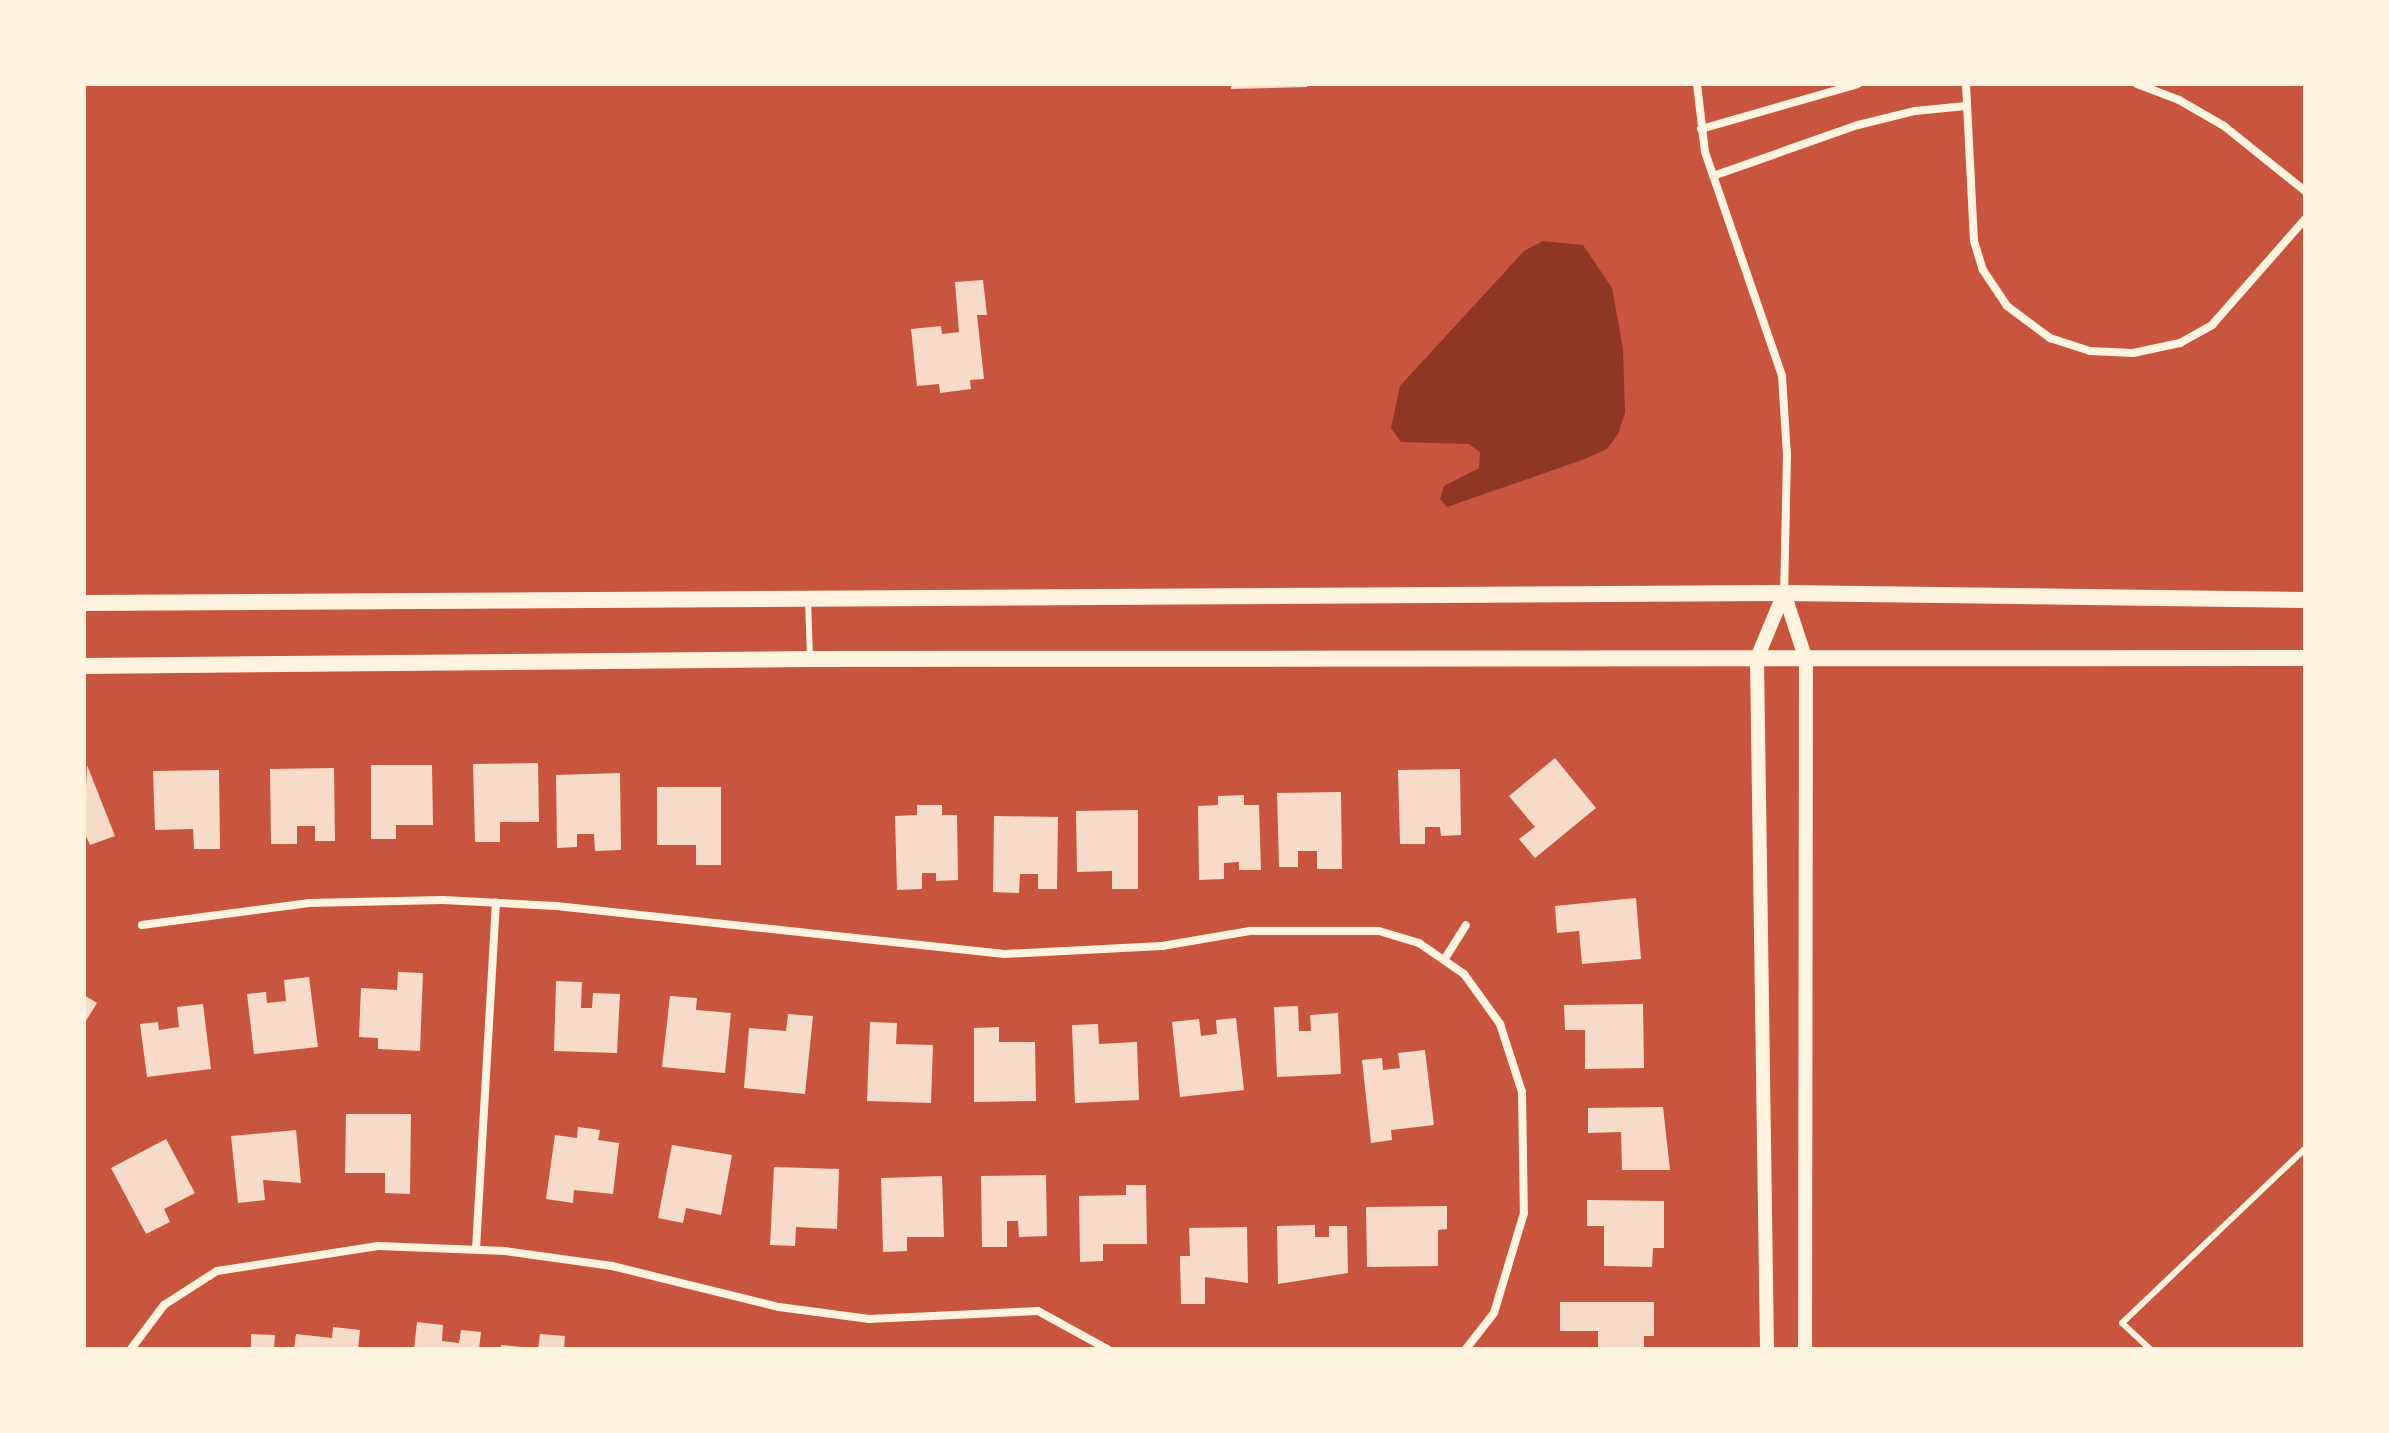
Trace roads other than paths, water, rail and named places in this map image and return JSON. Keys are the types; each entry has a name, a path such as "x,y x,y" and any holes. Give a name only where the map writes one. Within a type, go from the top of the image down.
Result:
{"main road":[{"path":"84,603 808,596 1784,593 2305,600"},
{"path":"84,666 810,659 2305,658"}],"street":[{"path":"1697,84 1701,129 1713,176 1782,376 1787,455 1784,593 1806,660 1805,1349"},
{"path":"1701,129 1858,84"},
{"path":"1966,84 1974,241 1983,270 2007,306 2063,342 2090,351 2133,353 2180,343 2212,325 2305,219"},
{"path":"2137,84 2179,100 2224,126 2305,191"},
{"path":"1713,176 1858,125 1915,111 1966,106"},
{"path":"1767,1349 1757,658 1784,593"},
{"path":"142,925 308,903 496,903 1004,954 1162,946 1250,931 1379,931 1419,943 1464,974 1500,1024 1522,1092 1521,1228 1494,1313 1466,1349"},
{"path":"476,1249 496,903"},
{"path":"1444,960 1466,925"},
{"path":"131,1349 164,1305 217,1271 378,1246 476,1249 612,1266 779,1307 869,1319 1038,1311 1107,1349"}],"lane":[{"path":"808,596 810,659"},
{"path":"2150,1349 2122,1323 2305,1150"}]}
